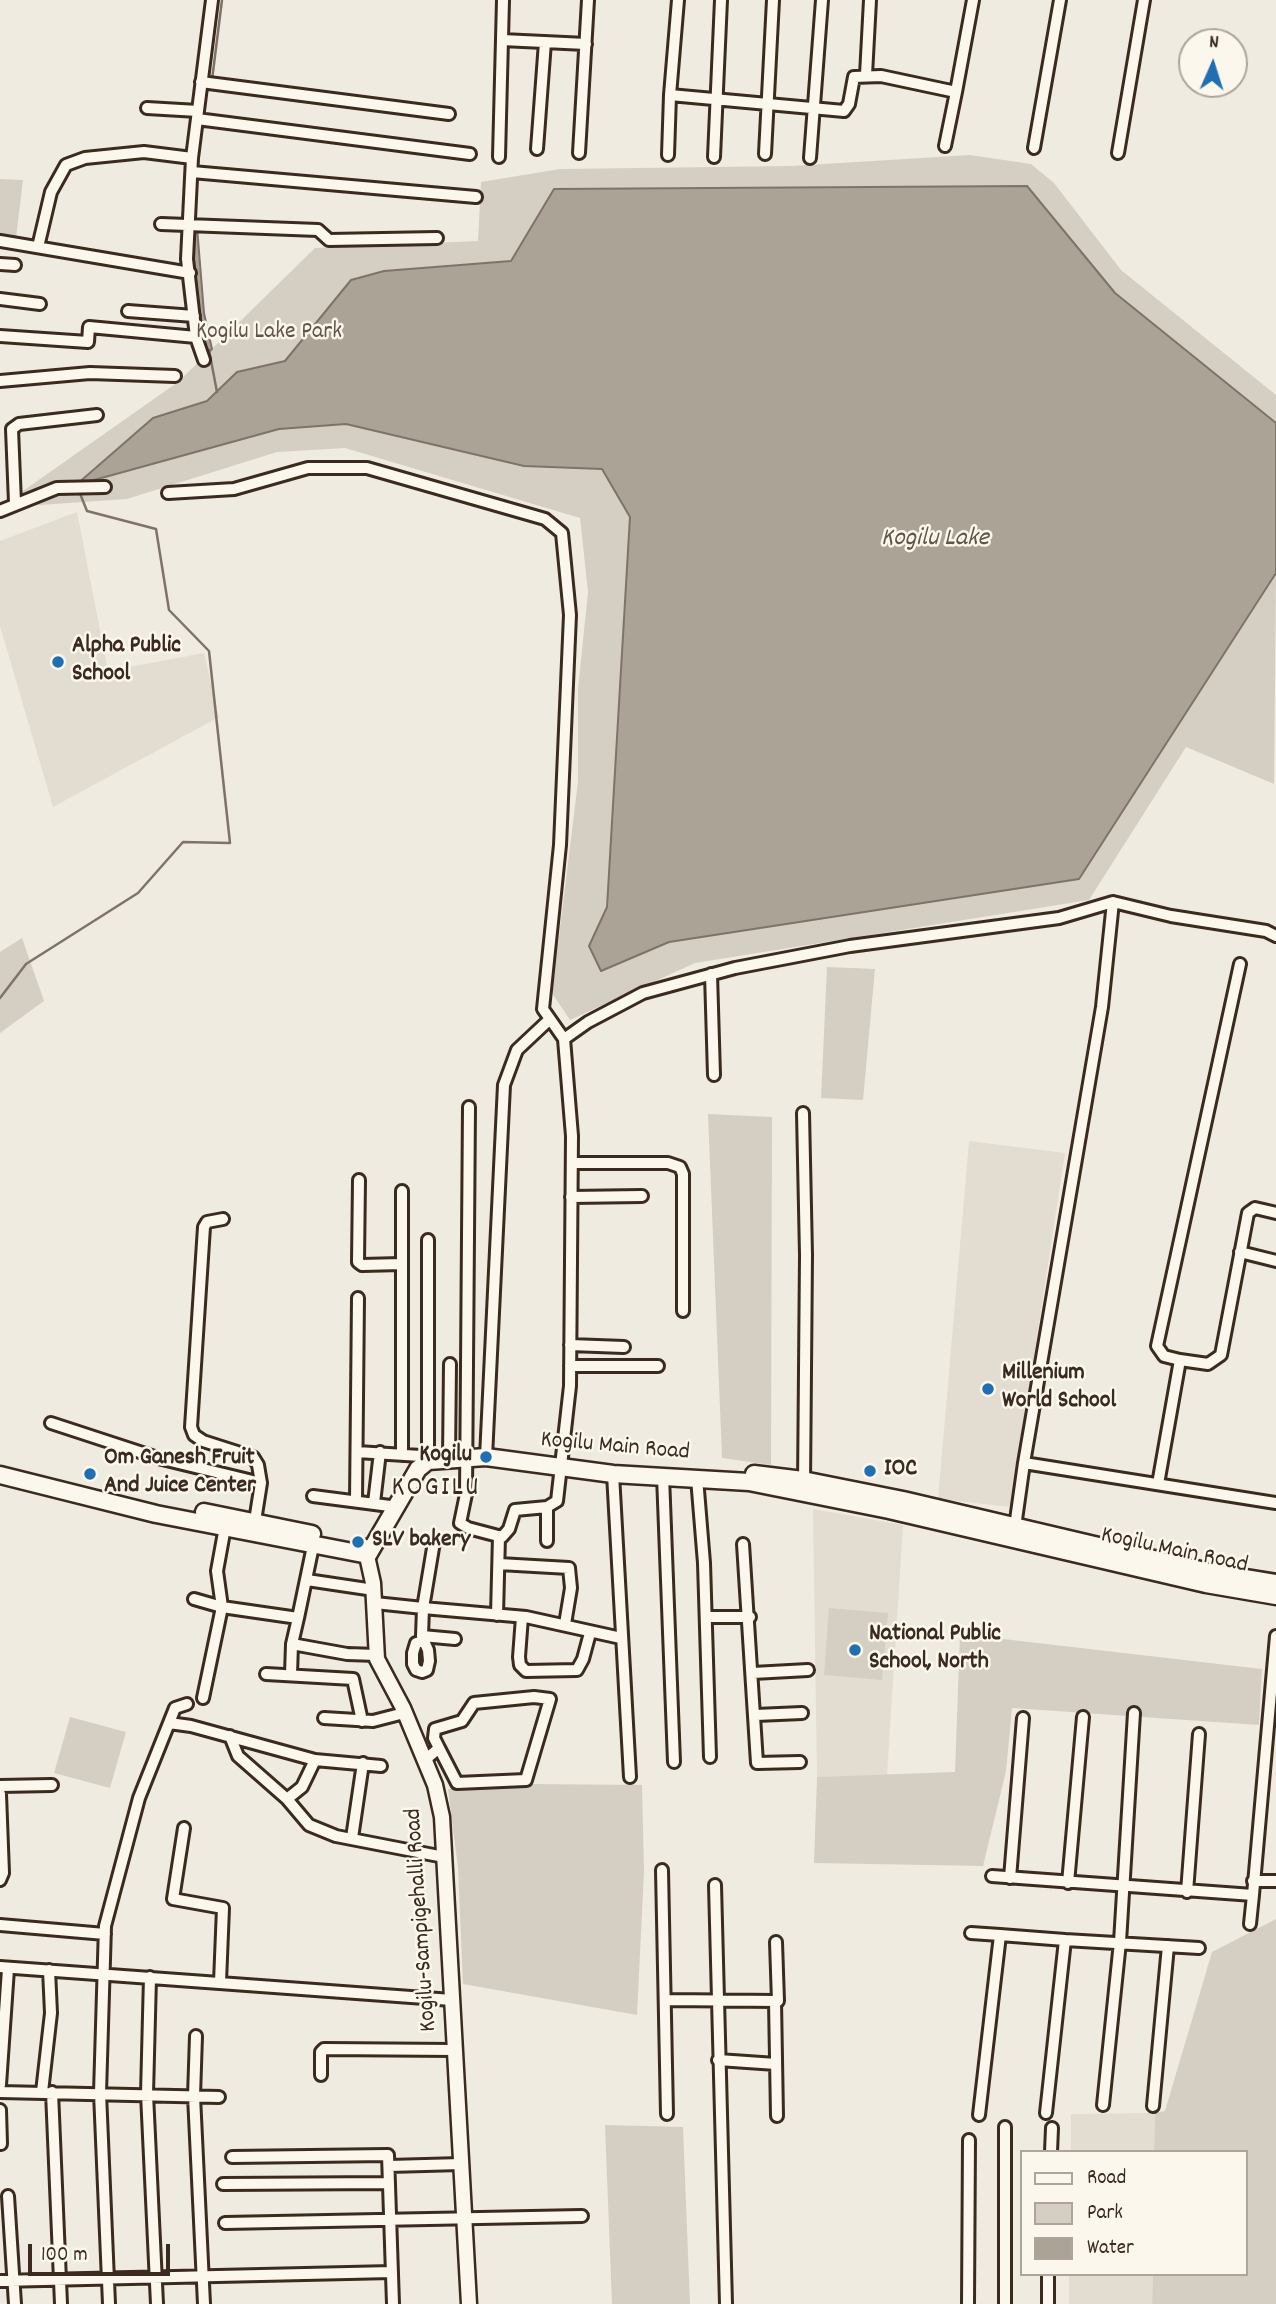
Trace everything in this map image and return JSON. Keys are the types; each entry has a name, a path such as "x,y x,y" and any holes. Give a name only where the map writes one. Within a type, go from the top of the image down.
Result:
{"main road":[{"name":"Kogilu Main Road","path":"426,1460 449,1455 486,1454 561,1463 613,1474 804,1487 889,1510 1206,1584 1276,1596"},
{"path":"367,1551 382,1505 410,1472 426,1460"},
{"path":"367,1551 408,1482 426,1460"},
{"name":"Kogilu Main Road","path":"561,1463 698,1467 1015,1527 1209,1572 1276,1583"},
{"path":"0,1465 158,1504 255,1521 313,1546 367,1551"},
{"path":"0,1475 225,1527 283,1533 367,1551"}],"street":[{"path":"204,360 196,337 189,223 192,158 212,0"},
{"path":"499,157 503,0"},
{"path":"579,153 587,0"},
{"path":"668,155 678,0"},
{"path":"714,157 721,0"},
{"path":"765,155 773,0"},
{"path":"810,158 822,0"},
{"path":"866,75 870,0"},
{"path":"945,146 973,0"},
{"path":"1034,148 1060,0"},
{"path":"1118,153 1143,0"},
{"path":"502,40 586,44"},
{"path":"537,149 545,42"},
{"path":"670,95 766,106 844,111 849,104 854,77 866,75 956,92"},
{"path":"201,82 449,114"},
{"path":"147,108 470,154"},
{"path":"38,247 51,192 66,165 85,158 131,152 192,158"},
{"path":"192,172 476,197"},
{"path":"161,224 318,230 329,240 437,237"},
{"path":"0,241 190,273"},
{"path":"0,264 15,265"},
{"path":"0,299 40,304"},
{"path":"128,312 194,316"},
{"path":"0,335 88,342 89,327 196,337"},
{"path":"0,381 90,373 175,376"},
{"path":"15,503 12,429 19,424 97,415"},
{"path":"168,493 234,489 308,468 367,468 545,519 562,533 566,545 570,615 560,845 543,1009 564,1039 572,1163 570,1366 558,1501 547,1507 515,1510 506,1536 467,1528 460,1523 466,1494 467,1454 469,1107"},
{"path":"0,511 57,488 106,487"},
{"path":"564,1039 588,1022 643,993 711,974 850,946 1059,918 1113,902 1266,931 1276,936"},
{"path":"1015,1527 1102,1007 1113,902"},
{"path":"1240,964 1157,1346 1164,1356 1208,1364 1221,1354 1251,1208 1276,1213"},
{"path":"711,974 714,1075"},
{"path":"486,1454 504,1085 517,1049 550,1019"},
{"path":"803,1113 806,1255 804,1487"},
{"path":"572,1163 668,1163 680,1167 683,1174 683,1311"},
{"path":"359,1180 358,1262 362,1265 402,1264"},
{"path":"402,1191 402,1455"},
{"path":"571,1197 642,1196"},
{"path":"223,1219 207,1222 204,1227 191,1427 194,1435 203,1441 253,1457 258,1465 261,1483 255,1521"},
{"path":"426,1460 428,1240"},
{"path":"1240,1252 1276,1261"},
{"path":"356,1501 358,1298"},
{"path":"570,1345 624,1347"},
{"path":"1157,1484 1180,1360"},
{"path":"449,1455 450,1364"},
{"path":"570,1366 658,1366"},
{"path":"51,1423 158,1458 261,1483"},
{"path":"357,1452 421,1456 426,1460"},
{"path":"313,1496 382,1505 380,1452"},
{"path":"1024,1463 1276,1503"},
{"path":"613,1474 630,1777"},
{"path":"663,1476 674,1762"},
{"path":"697,1478 707,1617 710,1757"},
{"path":"547,1507 547,1541"},
{"path":"203,1698 222,1608 217,1571 225,1527"},
{"path":"497,1615 499,1536"},
{"path":"434,1542 423,1608 423,1638 455,1639"},
{"path":"743,1544 750,1617 757,1763 800,1762"},
{"path":"291,1674 292,1644 313,1546"},
{"name":"Kogilu-Sampigehalli Road","path":"367,1551 374,1596 377,1655 425,1760 435,1785 442,1817 470,2304"},
{"path":"499,1564 569,1568 571,1588 565,1624"},
{"path":"307,1580 423,1608 522,1617 565,1624 590,1633 621,1637"},
{"path":"194,1599 222,1608 298,1618"},
{"path":"522,1617 519,1657 520,1665 526,1671 577,1670 590,1633"},
{"path":"707,1617 750,1617"},
{"path":"1250,1924 1276,1636"},
{"path":"292,1644 347,1654 377,1655"},
{"path":"753,1673 808,1670"},
{"path":"266,1674 353,1679 362,1721"},
{"path":"534,1697 550,1699 526,1780 457,1783 439,1748 434,1738 435,1728 462,1721 474,1703 534,1697"},
{"path":"109,2304 100,2093 105,1934 139,1798 175,1708 187,1704"},
{"path":"324,1718 362,1721 386,1719 404,1713"},
{"path":"756,1715 802,1713"},
{"path":"1103,2105 1120,1942 1134,1713"},
{"path":"1068,1883 1083,1717"},
{"path":"1010,1878 1023,1718"},
{"path":"169,1723 230,1736 315,1760 380,1766"},
{"path":"1187,1892 1199,1734"},
{"path":"230,1736 238,1756 287,1799 309,1825 336,1836 444,1857"},
{"path":"425,1760 439,1748"},
{"path":"287,1799 302,1787 315,1760"},
{"path":"352,1838 363,1763"},
{"path":"0,1786 52,1785"},
{"path":"0,1794 4,1873 0,1880"},
{"path":"184,1828 173,1899 223,1908 220,1982"},
{"path":"662,1870 667,2114"},
{"path":"992,1876 1124,1888 1253,1895"},
{"path":"1254,1881 1276,1881"},
{"path":"715,1885 726,2304"},
{"path":"0,1925 105,1934"},
{"path":"971,1933 1199,1948"},
{"path":"979,2115 1000,1935"},
{"path":"1046,2113 1065,1940"},
{"path":"776,1942 777,2116"},
{"path":"1153,2106 1168,1946"},
{"path":"0,2085 4,1968 452,2000"},
{"path":"49,1970 51,2013 47,2092 61,2304"},
{"path":"150,1977 147,2095 157,2304"},
{"path":"665,2000 775,2001"},
{"path":"197,2036 194,2096 204,2304"},
{"path":"321,2075 321,2052 324,2049 455,2050"},
{"path":"718,2060 776,2064"},
{"path":"0,2091 219,2097"},
{"path":"0,2110 1,2144"},
{"path":"1005,2127 1005,2304"},
{"path":"1051,2150 1052,2128"},
{"path":"968,2304 969,2140"},
{"path":"232,2157 388,2155 393,2304"},
{"path":"389,2166 461,2164"},
{"path":"223,2184 389,2183"},
{"path":"8,2196 15,2304"},
{"path":"225,2223 390,2222 582,2216"},
{"path":"0,2281 392,2272"},
{"path":"1048,2276 1048,2304"}],"shaded area":[{"name":"Alpha Public School","path":"77,512 108,671 204,653 219,717 53,807 0,626 0,541"},
{"name":"Millenium World School","path":"969,1141 1065,1153 1011,1507 938,1499"},
{"name":"National Public School, North","path":"813,1509 903,1525 887,1775 817,1777"},
{"path":"1155,2113 1154,2150 1071,2150 1071,2114"},
{"path":"1069,2276 1153,2276 1152,2304 1069,2304"}],"green space":[{"name":"Kogilu Lake Park","path":"970,155 1031,164 1054,183 1121,270 1276,395 1276,423 1115,293 1027,186 511,261 384,271 351,280 285,361 237,372 207,401 153,418 78,484 279,429 346,424 524,466 602,469 630,516 607,907 589,946 601,971 669,942 1079,879 1276,573 1274,784 1186,747 1089,900 695,963 570,1020 552,993 578,782 578,689 588,592 580,518 345,448 277,452 127,499 25,506 23,491 178,382 315,248 478,241 481,182 560,169 791,166"},
{"path":"0,179 23,180 16,238 0,237"},
{"path":"22,938 44,1001 0,1033 0,952"},
{"path":"827,967 875,969 863,1100 821,1098"},
{"path":"708,1114 772,1117 771,1465 722,1458"},
{"path":"829,1608 888,1613 882,1680 824,1675"},
{"path":"960,1634 1262,1669 1259,1725 1012,1708 1006,1771 983,1866 814,1863 817,1777 955,1772"},
{"path":"70,1717 126,1732 110,1788 54,1773"},
{"path":"532,1784 642,1785 644,1871 637,2015 463,1984 458,1868 448,1789"},
{"path":"1276,1919 1276,2304 1152,2304 1153,2276 1248,2276 1248,2150 1154,2150 1155,2113 1165,2111 1212,1952"},
{"path":"605,2125 683,2127 690,2304 612,2304"}],"water":[{"name":"Kogilu Lake","path":"1027,186 1115,293 1276,423 1276,573 1079,879 669,942 601,971 589,946 607,907 630,517 602,469 524,466 346,424 279,429 76,485 153,418 207,401 237,372 285,361 351,280 384,271 511,261 554,189"},
{"path":"191,227 197,227 204,313 212,349 207,354 200,326"}],"waterway":[{"path":"212,80 222,0"},
{"path":"209,350 217,392"},
{"path":"0,998 26,964 138,893 183,842 230,843 209,651 169,610 156,529 87,511 79,491"}],"place":[{"name":"Alpha Public School","path":"58,662"},
{"name":"Millenium World School","path":"988,1389"},
{"name":"Kogilu","path":"486,1457"},
{"name":"IOC","path":"870,1471"},
{"name":"Om Ganesh Fruit And Juice Center","path":"90,1474"},
{"name":"SLV bakery","path":"358,1542"},
{"name":"National Public School, North","path":"855,1650"}],"district":[{"name":"KOGILU","path":"436,1490"}]}
